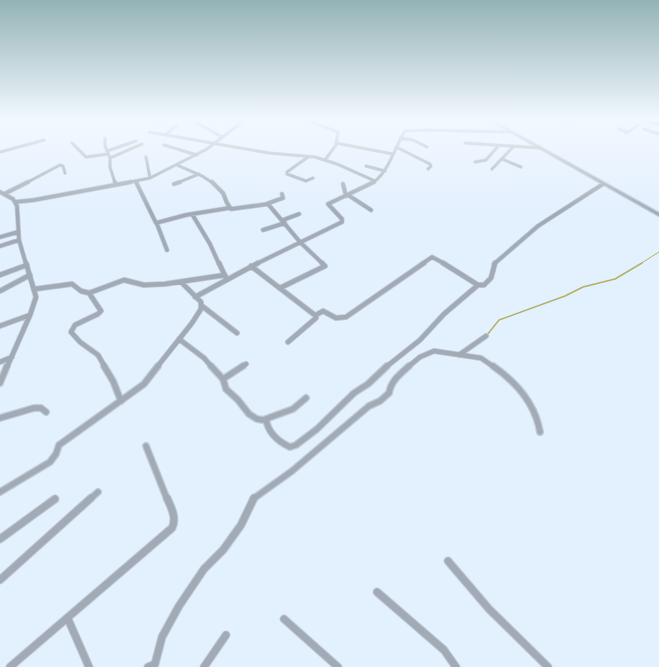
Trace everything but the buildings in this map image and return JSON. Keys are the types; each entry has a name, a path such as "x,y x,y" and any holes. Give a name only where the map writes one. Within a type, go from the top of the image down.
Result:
{"street":[{"path":"79,150 86,157 108,153 115,150"},
{"path":"107,150 116,185"},
{"path":"110,158 130,150"},
{"path":"181,150 197,155"},
{"path":"15,202 34,200 150,178 205,150"},
{"path":"251,150 308,156 325,160 375,181"},
{"path":"325,160 331,150"},
{"path":"373,150 393,154"},
{"path":"195,297 226,277 342,222 342,219 327,205 347,196 381,177 395,150"},
{"path":"402,150 430,164 431,166 428,168"},
{"path":"475,162 486,162 495,150"},
{"path":"492,169 510,150"},
{"path":"544,150 659,215"},
{"path":"308,156 287,172 287,174 306,181 313,178"},
{"path":"146,157 146,168 150,178"},
{"path":"502,159 521,167"},
{"path":"4,194 60,165 63,166 65,173"},
{"path":"177,165 199,174 218,187 224,194 229,208"},
{"path":"366,166 385,171"},
{"path":"174,184 199,174"},
{"path":"136,181 154,222 157,224 166,250"},
{"path":"343,184 347,196 371,210"},
{"path":"288,342 316,318 316,315 323,312 335,318 342,319 432,257 436,258 478,285 484,285 491,278 495,262 538,226 603,184"},
{"path":"0,192 15,202 18,212 19,240 35,289 36,297 30,315 0,383"},
{"path":"157,224 192,214 229,208 235,210 266,204 283,198 282,194"},
{"path":"266,204 284,222 300,242 325,266 280,288"},
{"path":"192,214 210,244 226,277"},
{"path":"263,230 284,222 299,214"},
{"path":"0,237 18,232"},
{"path":"0,246 19,240"},
{"path":"0,275 27,265"},
{"path":"251,266 316,315"},
{"path":"0,291 30,275"},
{"path":"35,289 68,284 75,286 81,291 89,293 124,280 144,285 226,277"},
{"path":"181,282 201,302 202,306 237,333"},
{"path":"266,419 267,428 279,442 290,447 296,445 317,429 354,393 368,384 381,371 420,340 444,314 478,285"},
{"path":"89,293 101,311 98,314 75,324 71,332 80,342 98,355 113,381 121,401"},
{"path":"0,492 50,462 56,454 59,445 144,384 196,318 202,306"},
{"path":"0,326 30,315"},
{"path":"459,355 486,336"},
{"path":"179,339 204,358 223,379 226,389 238,400 249,414 257,419 266,419 293,409 306,398"},
{"path":"148,667 155,664 162,637 179,606 204,569 223,550 241,525 253,499 292,471 368,406 380,401 388,393 390,386 400,374 420,357 434,351 481,358 509,377 530,404 538,420 540,432"},
{"path":"0,362 12,357"},
{"path":"223,379 246,364"},
{"path":"0,418 37,408 41,408 46,412"},
{"path":"10,667 68,619 172,528 174,524 173,513 146,446"},
{"path":"0,580 98,492"},
{"path":"0,539 55,500"},
{"path":"448,561 489,609 548,667"},
{"path":"377,592 444,650 456,667"},
{"path":"284,618 338,667"},
{"path":"68,619 89,667"},
{"path":"204,667 226,635"}],"waterway":[{"path":"640,264 659,252"},
{"path":"487,335 499,320 565,296 583,287 615,279 642,263"}]}
